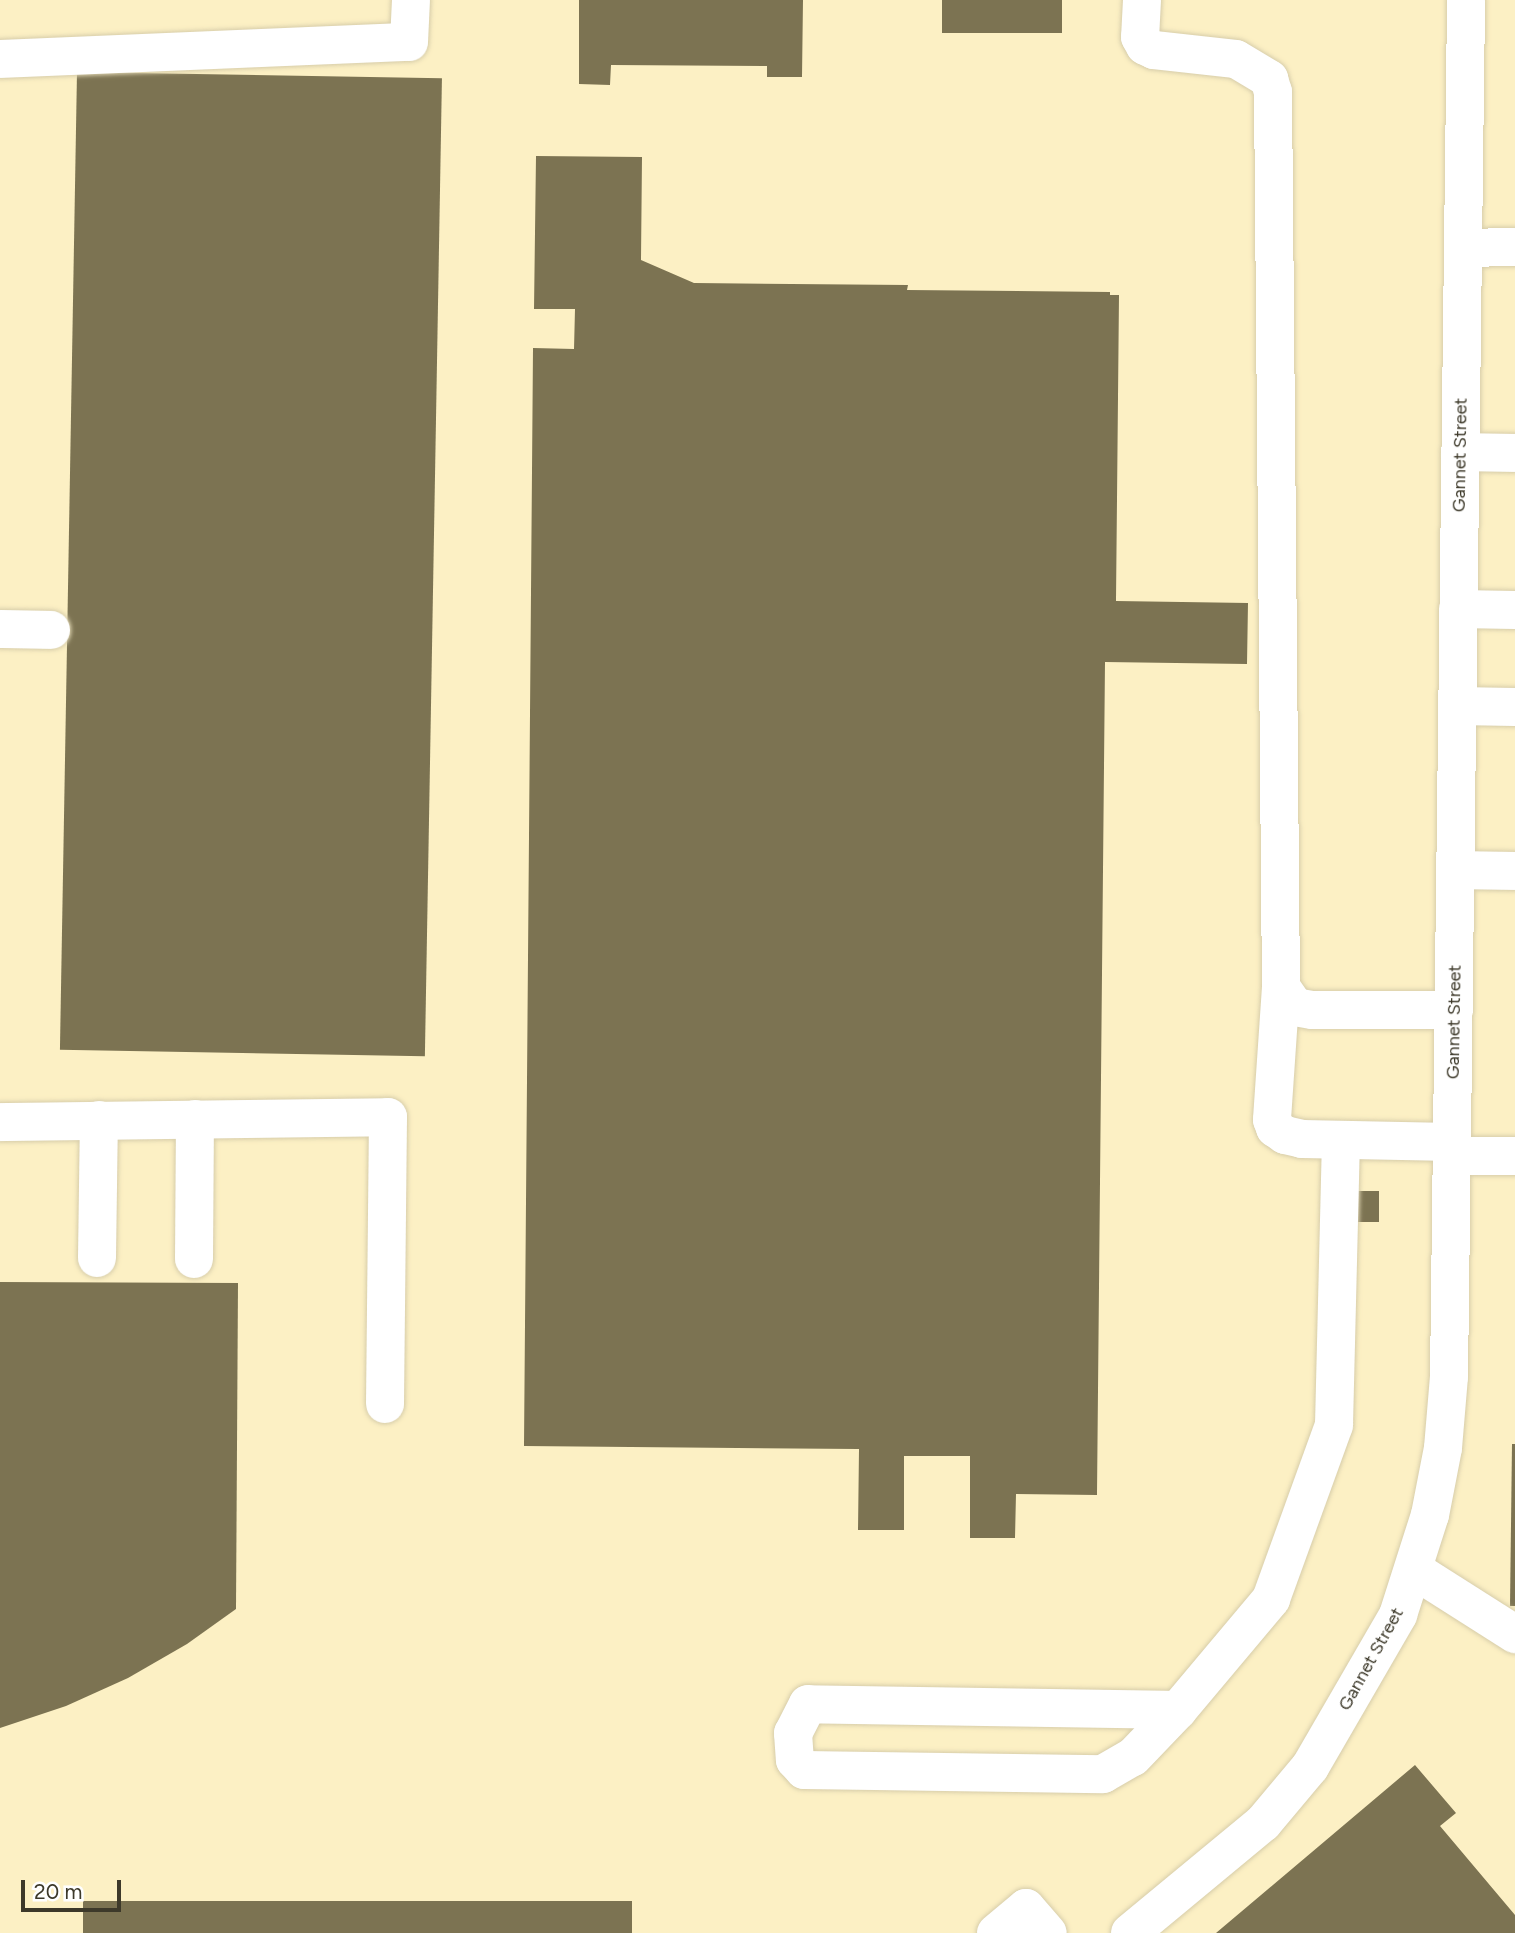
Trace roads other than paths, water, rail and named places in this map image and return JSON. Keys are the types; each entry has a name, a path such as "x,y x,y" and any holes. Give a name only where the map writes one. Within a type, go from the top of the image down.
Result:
{"street":[{"path":"0,59 409,42 411,0"},
{"path":"1142,0 1140,37 1145,46 1154,50 1236,59 1269,79 1273,92 1281,986 1272,1120 1275,1128 1285,1135 1515,1156"},
{"name":"Gannet Street","path":"1130,1933 1263,1823 1310,1767 1398,1615 1415,1570 1443,1448 1449,1377 1466,0"},
{"path":"1463,248 1515,247"},
{"path":"1460,452 1515,453"},
{"path":"1458,608 1515,610"},
{"path":"0,629 51,630"},
{"path":"1457,706 1515,707"},
{"path":"1456,870 1515,871"},
{"path":"1281,986 1295,1007 1312,1010 1454,1010"},
{"path":"0,1122 388,1116 385,1405"},
{"path":"194,1259 195,1119"},
{"path":"97,1258 99,1120"},
{"path":"1178,1710 808,1704 793,1733 795,1760 804,1770 1103,1774 1133,1757 1178,1710 1271,1599 1334,1425 1341,1141"},
{"path":"1415,1570 1515,1634"},
{"path":"996,1933 1026,1908 1048,1933"}]}
